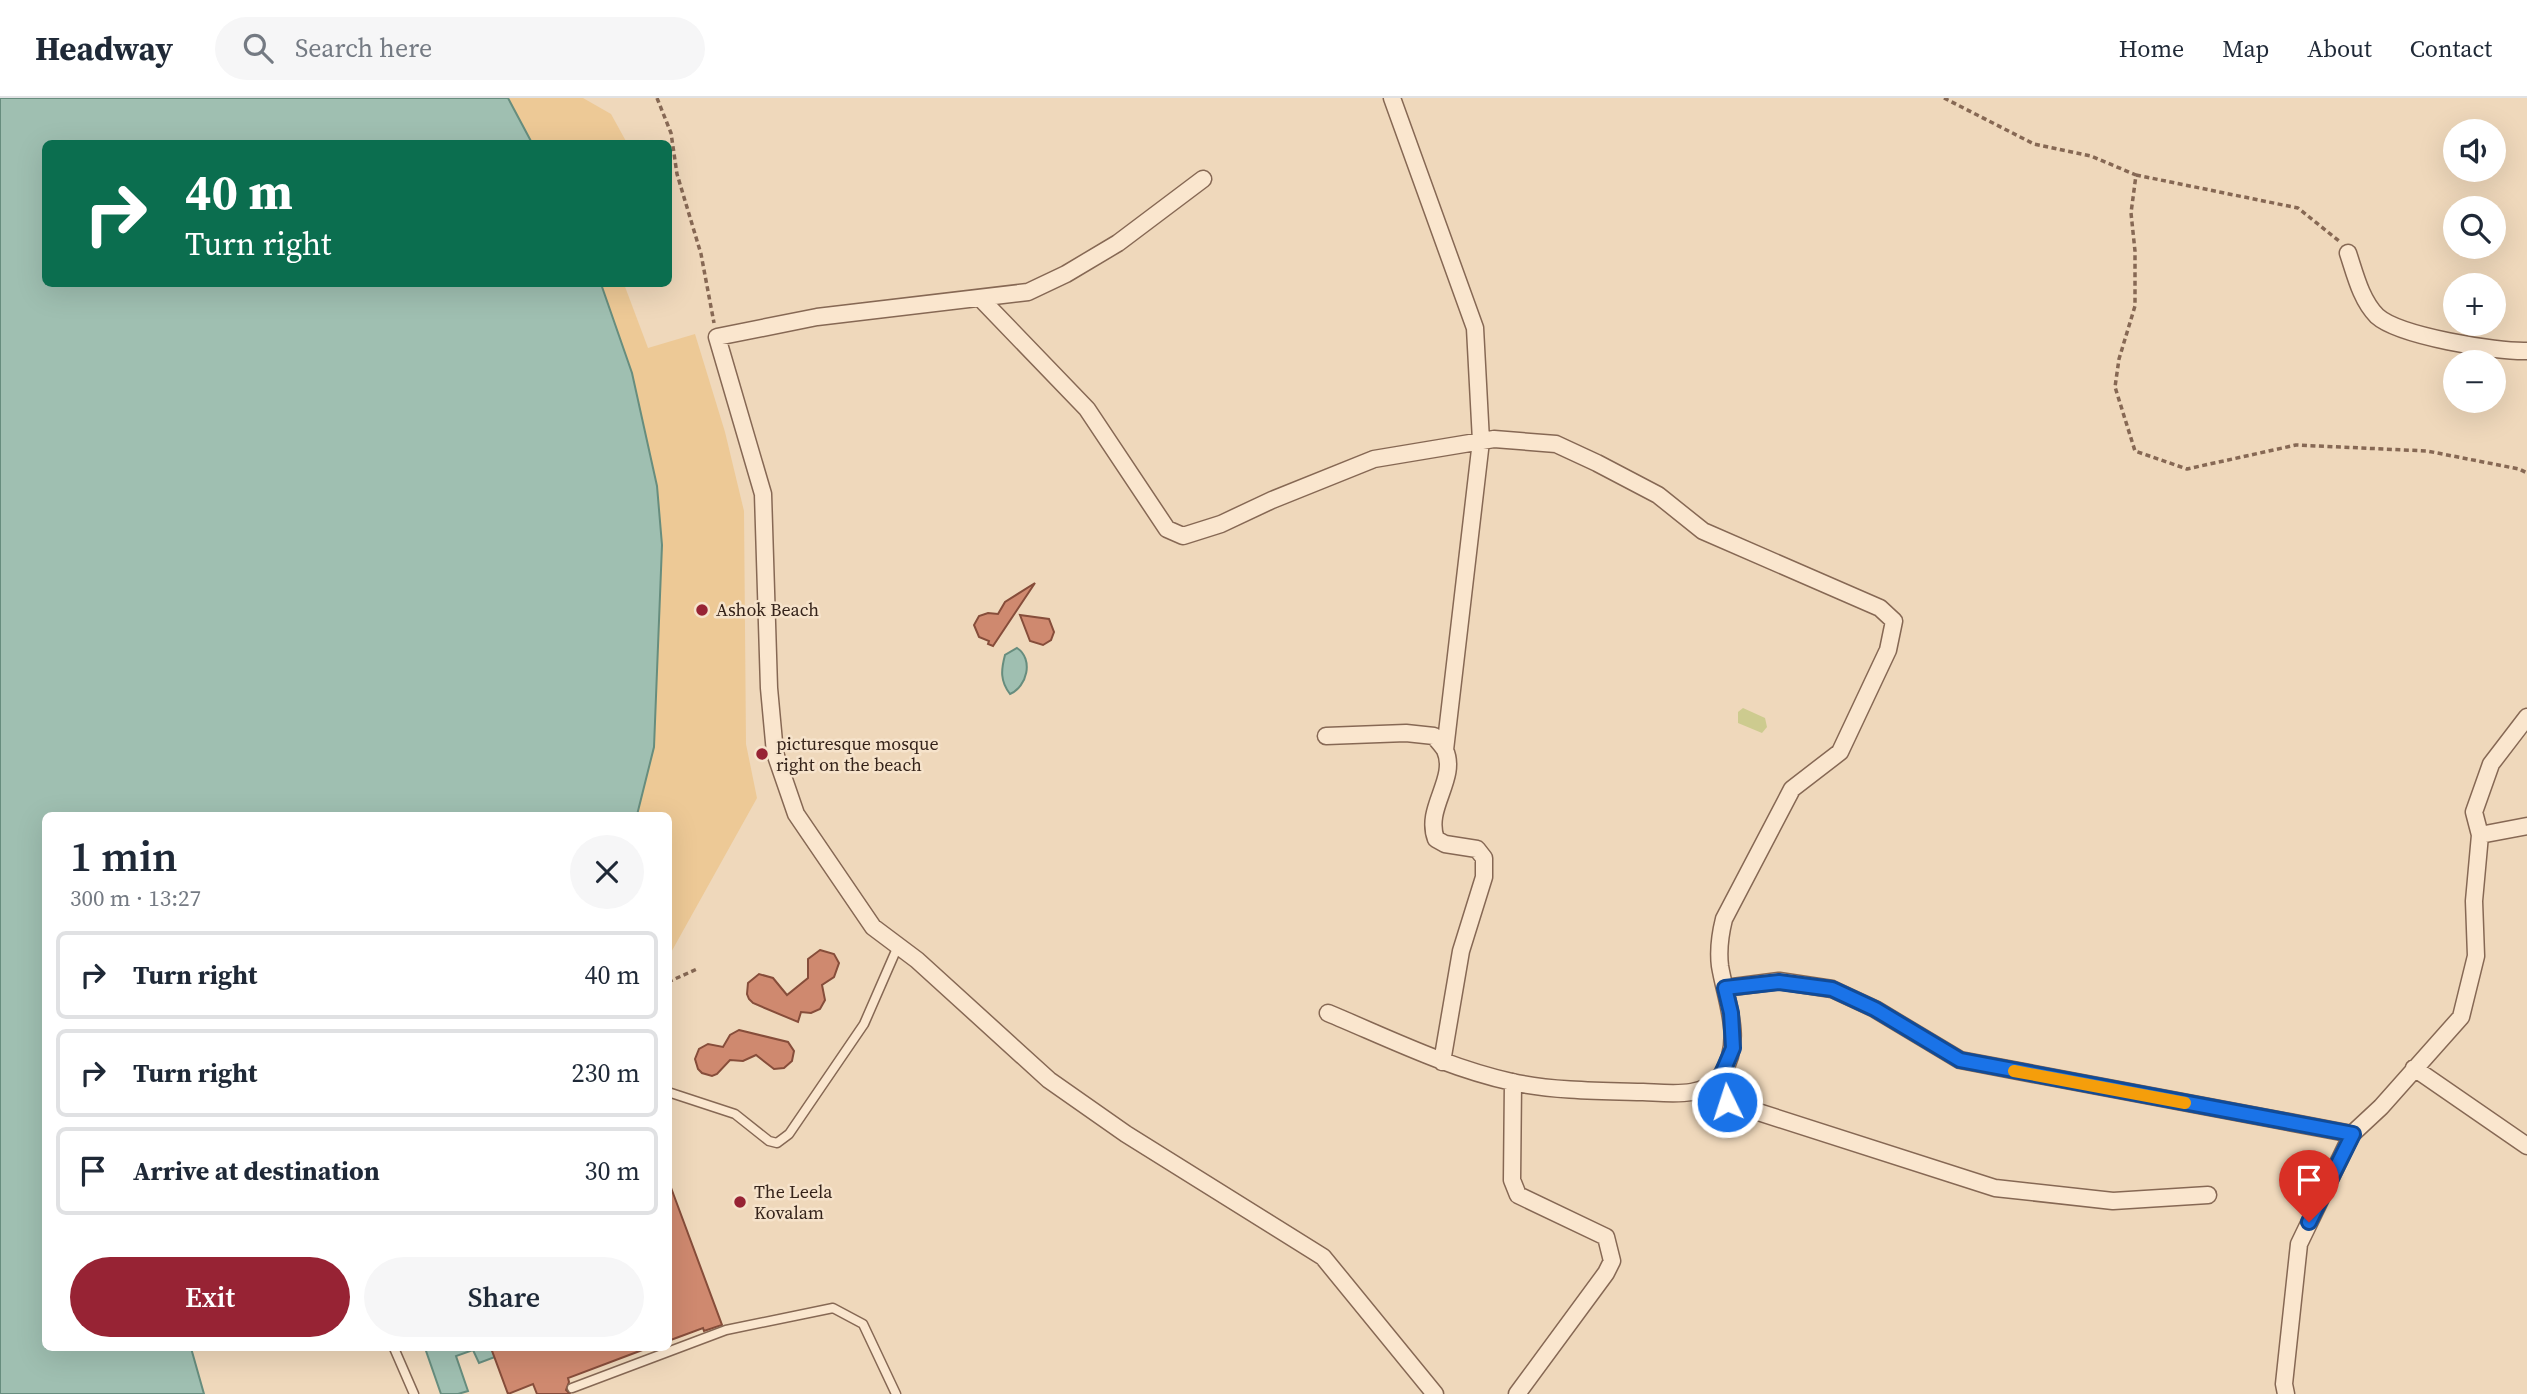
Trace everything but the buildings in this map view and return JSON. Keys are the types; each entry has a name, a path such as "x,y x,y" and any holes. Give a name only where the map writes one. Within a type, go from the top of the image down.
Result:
{"street":[{"path":"1392,98 1475,328 1481,441 1445,750 1448,769 1433,811 1433,831 1436,839 1445,844 1476,849 1484,858 1485,866 1461,951 1442,1062"},
{"path":"1203,179 1118,243 1066,274 1028,292 817,317 717,337 762,494 769,688 775,753 796,814 873,928 917,960 1049,1080 1126,1134 1323,1257 1435,1394"},
{"path":"2348,253 2360,290 2375,314 2390,326 2423,336 2527,351"},
{"path":"981,299 1087,409 1167,529 1182,536 1221,524 1272,500 1374,459 1494,439 1556,444 1658,495 1703,531 1880,608 1894,621 1888,650 1840,752 1792,789 1724,919 1719,942 1720,965 1731,1013 1733,1048 1715,1082 1686,1093 1596,1091 1513,1082 1442,1062 1328,1013"},
{"path":"2286,1394 2284,1384 2299,1244 2353,1134 2381,1107 2461,1017 2476,956 2474,901 2480,835 2474,812 2491,764 2527,717"},
{"path":"1326,736 1406,733 1434,736 1445,750"},
{"path":"2480,835 2527,826"},
{"path":"1725,988 1779,982 1832,989 1875,1009 1960,1060 2353,1134"},
{"path":"2414,1068 2527,1146"},
{"path":"1513,1082 1512,1180 1518,1195 1606,1237 1612,1261 1517,1394"},
{"path":"1715,1082 1727,1102 1995,1188 2113,1201 2208,1195"}],"lane":[{"path":"672,1093 735,1114 769,1141 777,1143 789,1134 864,1024 898,946"},
{"path":"672,1350 726,1330 833,1308 863,1324 896,1394"},
{"path":"395,1351 414,1394"},
{"path":"572,1388 670,1351"}],"path":[{"path":"657,98 671,133 677,174 701,254 717,337"},
{"path":"1944,98 2034,144 2091,156 2136,175 2298,208 2338,240 2348,253"},
{"path":"2136,175 2131,213 2135,251 2135,306 2119,359 2115,387 2135,451 2187,469 2296,445 2427,451 2519,469 2527,473"},
{"path":"672,980 697,969"}],"shaded area":[{"path":"0,98 508,98 530,140 42,140 42,287 602,287 632,373 657,486 662,545 654,747 638,812 42,812 42,1351 192,1351 204,1394 0,1394"},
{"path":"1017,648 1027,666 1021,685 1010,694 1003,680 1003,666 1005,655"},
{"path":"1743,708 1765,718 1767,727 1762,733 1738,723 1738,712"},
{"path":"426,1351 470,1351 456,1356 468,1391 441,1394"},
{"path":"473,1351 492,1351 495,1357 479,1363"}],"sand":[{"path":"508,98 583,98 611,114 625,140 530,140"},
{"name":"Ashok Beach","path":"602,287 625,287 648,348 695,334 725,432 744,511 746,744 757,798 672,951 672,812 638,812 654,747 662,546 657,486 632,373"}],"slow traffic":[{"path":"2014,1071 2185,1103"}],"place":[{"name":"Ashok Beach","path":"702,610"},
{"name":"picturesque mosque right on the beach","path":"762,754"},
{"name":"The Leela Kovalam","path":"740,1202"}],"route":[{"path":"1727,1102 1721,1076 1733,1048 1731,1013 1725,988 1779,982 1832,989 1875,1009 1960,1060 2353,1134 2309,1222"}]}
